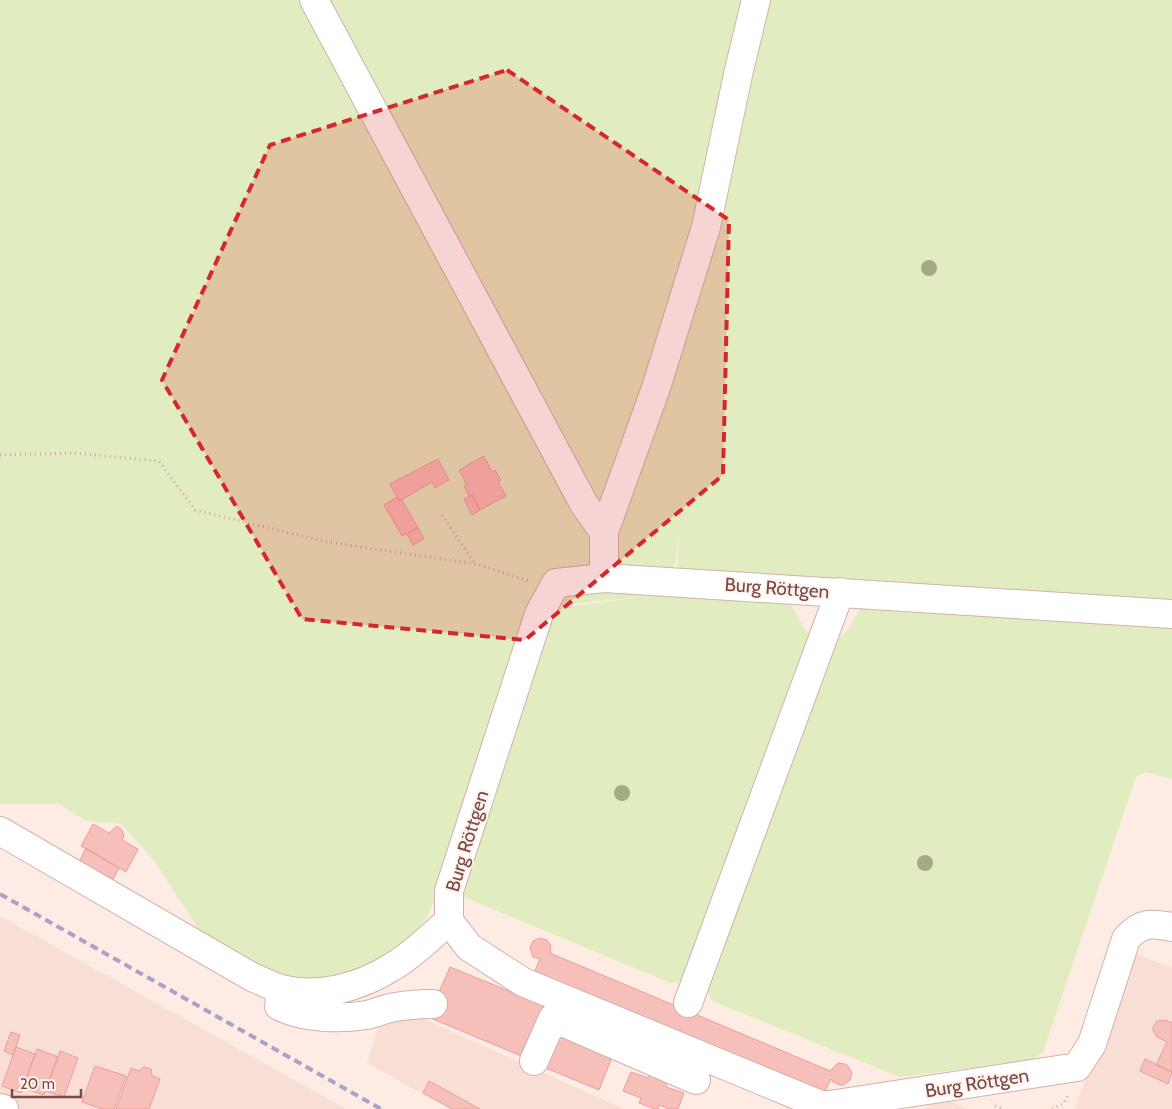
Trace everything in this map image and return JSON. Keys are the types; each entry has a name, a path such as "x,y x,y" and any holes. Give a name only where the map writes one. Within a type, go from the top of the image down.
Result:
{"lane":[{"path":"314,0 584,504 604,532"},
{"path":"604,578 604,532 656,388 706,227 739,70 756,0"},
{"name":"Burg Röttgen","path":"1172,614 604,578 556,583 539,614 449,891 450,921 469,947 523,982 666,1060 824,1106 1077,1067 1092,1044 1126,939 1131,933 1144,925 1153,924 1172,927"},
{"path":"688,1003 840,592"},
{"path":"0,831 252,978 282,989 308,993 336,990 363,982 393,967 450,921"},
{"path":"282,989 279,1006 292,1013 322,1016 345,1017 369,1014 404,1005 433,1004"},
{"path":"534,1061 553,1018 666,1060 696,1080"}],"path":[{"path":"0,455 74,452 159,461 195,510 327,542 476,564 553,588"},
{"path":"442,515 476,564"}],"highlighted area":[{"path":"507,70 729,220 723,475 525,640 302,619 162,380 270,145"}],"shaded area":[{"path":"0,916 228,1043 346,1109 0,1109"},
{"path":"1137,954 1172,968 1172,1109 1075,1109 1106,1021"},
{"path":"386,1002 624,1109 450,1109 367,1063"},
{"path":"934,1094 967,1109 926,1109"}],"green space":[{"path":"0,0 1172,0 1172,603 677,573 679,536 671,594 788,598 812,639 684,983 671,983 461,896 553,609 642,597 521,609 530,617 439,888 428,915 413,938 377,968 300,986 215,949 197,927 153,859 121,824 86,821 59,804 0,804"},
{"path":"864,603 1172,625 1172,779 1145,772 1136,777 1043,1052 1032,1061 900,1077 712,1001 704,983 826,647 846,632"}],"building":[{"path":"484,456 492,472 495,470 501,480 498,482 506,496 480,510 472,495 469,496 464,486 467,485 459,470"},
{"path":"438,459 449,480 435,488 432,482 399,501 390,484"},
{"path":"472,495 480,510 472,515 464,499"},
{"path":"397,497 399,501 402,500 418,528 402,536 384,505"},
{"path":"418,528 424,539 413,545 407,534"},
{"path":"93,824 109,833 117,826 122,830 124,836 122,840 138,849 126,872 81,846"},
{"path":"86,848 119,868 108,889 75,870"},
{"path":"540,938 547,940 551,946 550,953 830,1071 838,1063 845,1064 852,1073 850,1080 844,1085 840,1085 831,1079 823,1096 534,973 540,959 533,957 530,947 533,941"},
{"path":"450,967 548,1007 526,1058 428,1017"},
{"path":"1165,1020 1172,1023 1172,1072 1156,1065 1167,1042 1157,1037 1153,1027 1157,1021"},
{"path":"557,1028 614,1052 599,1090 541,1066"},
{"path":"11,1032 20,1035 13,1055 4,1051"},
{"path":"16,1047 35,1054 21,1093 2,1086"},
{"path":"37,1049 58,1057 44,1095 23,1088"},
{"path":"60,1051 78,1058 64,1097 45,1091"},
{"path":"1145,1059 1172,1072 1168,1084 1140,1071"},
{"path":"95,1066 126,1076 114,1109 102,1109 82,1102"},
{"path":"144,1067 151,1069 152,1076 160,1079 149,1109 116,1109 131,1068 139,1071"},
{"path":"631,1072 648,1078 649,1074 668,1081 666,1087 684,1093 678,1109 669,1109 659,1105 658,1109 655,1109 639,1103 641,1098 623,1091"},
{"path":"429,1081 480,1109 452,1109 423,1093"}],"railway":[{"path":"0,894 381,1109"}]}
